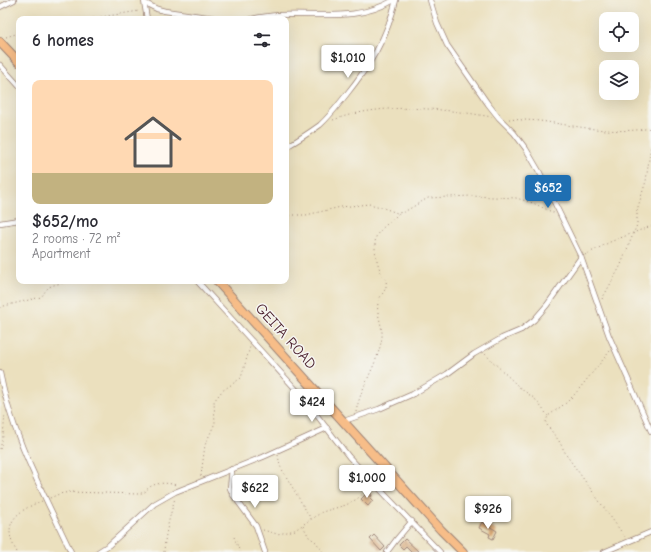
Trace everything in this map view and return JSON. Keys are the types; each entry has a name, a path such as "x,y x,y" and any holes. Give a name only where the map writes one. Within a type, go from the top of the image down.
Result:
{"highway":[{"path":"3,39 16,58"},
{"name":"GEITA ROAD","path":"220,284 441,530 463,552"}],"street":[{"path":"0,7 14,0"},
{"path":"275,16 291,14 309,16 353,15 381,7 395,0"},
{"path":"289,144 320,125 355,84 366,69 384,38 392,17 395,0"},
{"path":"430,0 437,23 447,45 499,118 514,133 540,173 581,257 614,346 651,431"},
{"path":"144,1 147,16"},
{"path":"144,1 157,9 200,16"},
{"path":"0,65 16,83"},
{"path":"0,223 16,220"},
{"path":"344,421 379,409 413,394 448,374 481,350 502,338 521,330 534,320 555,294 581,257"},
{"path":"200,284 302,396 349,457 412,521 440,552"},
{"path":"0,373 4,393 29,464 71,552"},
{"path":"98,552 109,546 154,504 178,491 277,451 327,428"},
{"path":"232,469 230,488 233,495 258,529 265,552"},
{"path":"387,552 412,521"},
{"path":"604,552 651,532"}],"path":[{"path":"107,16 146,10"},
{"path":"3,39 16,34"},
{"path":"330,121 354,114 398,108 455,111 499,118 538,121 619,131 651,128"},
{"path":"598,306 608,286 620,268 637,225 637,210 646,181 651,145"},
{"path":"289,215 306,215 341,207 369,204 381,206 396,213 404,212 428,198 496,197 516,198 533,203 561,216"},
{"path":"355,417 358,402 373,370 382,337 382,324 377,305 378,300 385,290 386,284 376,258 376,236 379,231 400,212"},
{"path":"581,257 634,232 651,226"},
{"path":"0,307 41,297 45,294 46,289 60,284"},
{"path":"200,482 205,445 215,423 214,401 222,391 241,378 249,354 251,340"},
{"path":"614,346 575,394 561,407 548,416 546,421 547,425 559,441 567,456 628,541"},
{"path":"481,350 519,387 535,399 548,416"},
{"path":"0,449 4,436 5,409"},
{"path":"277,451 280,466 311,519"},
{"path":"17,552 9,532 13,520 26,508 58,494 70,492 138,494 145,492 147,488 151,486 162,483 170,484 183,489"},
{"path":"258,529 277,534 283,533 303,525 322,512 336,509 352,502 364,494 374,484"},
{"path":"164,552 165,535 178,491"},
{"path":"303,525 309,537 316,542 323,552"},
{"path":"234,536 240,552"}],"building":[{"path":"369,491 372,496 370,497 373,500 368,506 361,499"},
{"path":"482,522 497,531 493,539 489,537 490,534 479,528"},
{"path":"374,535 385,547 381,551 370,539"},
{"path":"405,539 419,552 412,552 406,546 403,549 399,545"}]}
